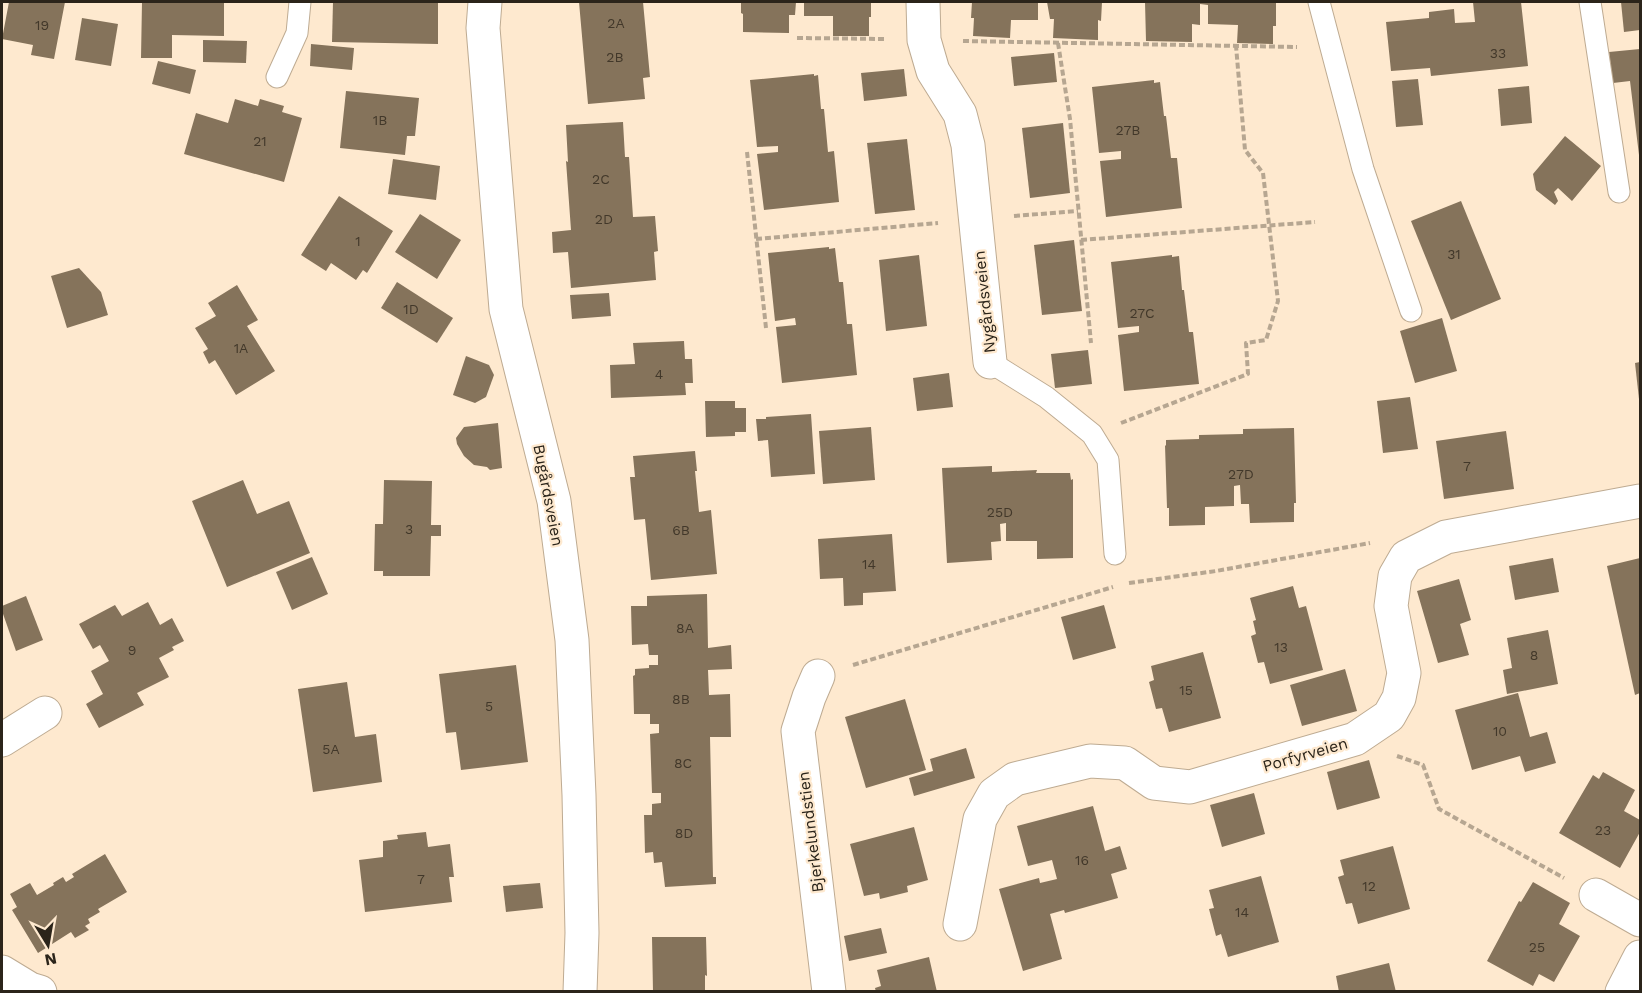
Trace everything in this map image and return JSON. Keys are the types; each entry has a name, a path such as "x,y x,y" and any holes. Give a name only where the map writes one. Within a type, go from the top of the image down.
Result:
{"street":[{"name":"Bugårdsveien","path":"485,2 483,28 506,309 554,501 572,640 582,933 580,992"},
{"name":"Nygårdsveien","path":"923,2 924,40 933,70 960,114 968,145 990,362"},
{"path":"1406,556 1446,537 1641,501"},
{"name":"Porfyrveien","path":"960,924 980,819 994,794 1015,779 1090,761 1125,764 1154,783 1190,787 1355,740 1389,716 1399,698 1404,673 1391,606 1395,576 1406,556"},
{"name":"Bjerkelundstien","path":"818,676 808,697 798,731 829,992"},
{"path":"2,740 45,713"},
{"path":"1596,895 1641,920"},
{"path":"1622,992 1641,957"},
{"path":"2,972 30,989 40,992"}],"lane":[{"path":"277,77 297,33 300,2"},
{"path":"1319,2 1363,169 1412,311"},
{"path":"1590,2 1619,192"},
{"name":"Nygårdsveien","path":"990,362 1046,397 1092,434 1108,460 1115,554"}],"path":[{"path":"797,38 1331,48"},
{"path":"1058,43 1070,119 1091,343"},
{"path":"1092,434 1248,374 1246,343 1266,340 1278,301 1263,173 1245,150 1236,46"},
{"path":"747,152 766,328"},
{"path":"756,239 1078,211"},
{"path":"1081,240 1315,222"},
{"path":"1128,583 1216,571 1374,543 1406,556"},
{"path":"818,676 1116,586"},
{"path":"1355,740 1380,751 1424,765 1439,809 1596,895"}],"building":[{"path":"9,2 65,2 54,59 31,55 33,45 2,39"},
{"path":"142,2 224,2 224,36 172,35 172,58 141,58"},
{"path":"333,2 438,2 438,44 332,42"},
{"path":"579,2 643,2 650,77 643,78 645,99 588,104"},
{"path":"741,2 796,2 795,15 789,15 789,33 743,32"},
{"path":"804,2 871,2 869,36 833,36 833,16 804,16"},
{"path":"972,2 1038,2 1038,20 1011,20 1010,38 973,36"},
{"path":"1047,2 1102,2 1101,21 1098,20 1098,40 1053,38 1054,19 1050,19"},
{"path":"1145,2 1276,2 1273,44 1237,43 1238,25 1208,24 1208,5 1200,4 1200,25 1192,24 1192,42 1146,41"},
{"path":"1473,2 1521,2 1528,66 1431,76 1430,68 1391,71 1386,22 1429,18 1429,12 1454,9 1455,23 1475,22"},
{"path":"1621,2 1640,2 1640,30 1624,32"},
{"path":"82,18 118,24 111,66 75,60"},
{"path":"203,40 247,41 246,63 203,62"},
{"path":"311,44 354,48 352,70 310,66"},
{"path":"1640,49 1639,155 1630,81 1613,83 1609,52"},
{"path":"1054,53 1057,82 1014,86 1011,57"},
{"path":"158,61 196,70 190,94 152,84"},
{"path":"904,69 907,96 864,101 861,73"},
{"path":"814,74 814,76 818,75 828,152 834,151 839,202 764,210 757,154 778,152 778,146 757,147 750,80"},
{"path":"1418,79 1423,125 1396,127 1392,81"},
{"path":"1154,80 1154,83 1160,82 1171,158 1177,158 1182,208 1106,217 1100,161 1121,159 1121,151 1099,153 1092,87"},
{"path":"1529,86 1532,123 1501,126 1498,89"},
{"path":"346,91 419,98 415,136 407,136 405,155 340,148"},
{"path":"235,99 258,106 260,99 284,106 282,112 302,118 284,182 184,154 196,113 228,123"},
{"path":"623,122 625,157 629,157 633,217 655,216 658,251 654,252 656,280 571,288 568,252 553,253 552,232 571,230 566,125"},
{"path":"1063,123 1070,193 1030,198 1022,128"},
{"path":"1565,136 1601,166 1572,201 1558,188 1554,192 1558,201 1555,205 1536,190 1533,174"},
{"path":"907,139 915,210 875,214 867,143"},
{"path":"393,159 440,166 436,200 388,194"},
{"path":"339,196 393,231 367,273 363,270 356,280 331,263 326,271 301,255"},
{"path":"1461,201 1501,299 1451,320 1411,221"},
{"path":"420,214 461,240 437,279 395,252"},
{"path":"1074,240 1082,311 1042,315 1034,245"},
{"path":"829,247 829,249 835,248 839,282 843,282 847,324 852,324 857,375 782,383 776,327 796,325 795,318 775,321 768,253"},
{"path":"919,255 927,326 886,331 879,260"},
{"path":"1172,255 1172,257 1179,256 1182,290 1184,290 1189,332 1193,332 1199,384 1124,391 1118,335 1139,332 1139,326 1118,328 1111,262"},
{"path":"79,268 101,292 108,315 67,328 51,276"},
{"path":"397,282 453,318 437,343 381,308"},
{"path":"237,285 258,320 247,326 275,371 236,395 215,360 209,364 203,352 208,349 195,328 216,316 208,303"},
{"path":"609,293 611,316 572,319 570,295"},
{"path":"1442,318 1457,371 1415,383 1400,331"},
{"path":"684,341 685,359 692,359 693,383 685,383 686,395 611,398 610,365 635,364 633,343"},
{"path":"1088,350 1092,384 1055,388 1051,354"},
{"path":"466,356 489,365 494,375 486,397 475,403 453,395"},
{"path":"1640,362 1640,399 1639,399 1635,363"},
{"path":"949,373 953,407 917,411 913,378"},
{"path":"1410,397 1418,449 1383,453 1377,401"},
{"path":"705,401 735,401 735,408 746,408 746,432 735,432 735,436 706,437"},
{"path":"811,414 815,474 771,477 768,440 758,441 756,419"},
{"path":"498,423 502,468 490,470 487,467 474,465 464,456 456,438 464,427"},
{"path":"871,427 875,480 823,484 819,431"},
{"path":"1294,428 1296,503 1294,503 1294,522 1250,523 1249,504 1241,504 1240,485 1234,486 1234,506 1205,507 1205,525 1169,526 1166,440 1199,439 1199,435 1243,434 1243,429"},
{"path":"1506,431 1514,489 1444,499 1436,441"},
{"path":"695,451 699,512 711,510 717,574 651,580 645,519 634,520 630,477 635,477 633,456"},
{"path":"992,466 992,472 1037,470 1036,473 1070,473 1071,480 1073,479 1073,558 1037,559 1037,541 1006,541 1006,523 1000,524 1001,541 991,542 992,560 947,563 942,468"},
{"path":"243,480 257,514 289,501 310,553 227,587 192,501"},
{"path":"384,480 432,481 431,525 441,525 441,536 431,536 430,576 383,576 383,571 374,571 375,524 383,524"},
{"path":"892,534 896,591 863,593 863,605 844,606 843,578 820,579 818,539"},
{"path":"312,557 328,594 292,610 276,572"},
{"path":"1553,558 1559,592 1515,600 1509,566"},
{"path":"1640,558 1640,693 1635,695 1607,566"},
{"path":"1459,579 1471,620 1460,624 1469,655 1438,663 1417,591"},
{"path":"1293,586 1299,608 1306,606 1323,670 1270,684 1264,662 1258,663 1251,636 1256,634 1253,621 1256,620 1250,598"},
{"path":"707,594 708,648 731,645 732,669 708,670 709,695 730,694 731,737 710,737 713,877 716,877 716,884 665,887 662,862 654,863 653,852 645,853 644,815 652,815 652,804 661,803 661,793 652,793 650,734 659,733 659,724 650,724 650,714 634,714 633,676 635,669 658,665 658,655 649,655 648,644 632,645 631,606 647,606 647,596"},
{"path":"26,596 43,640 16,651 2,606"},
{"path":"148,602 160,625 172,618 184,641 172,647 174,650 159,658 169,677 137,693 144,705 99,728 86,704 103,694 91,671 109,661 100,645 93,649 79,624 115,605 122,616"},
{"path":"1104,605 1116,648 1073,660 1061,617"},
{"path":"1548,630 1558,684 1507,694 1503,670 1512,668 1507,638"},
{"path":"1203,652 1221,718 1169,732 1162,708 1156,709 1149,682 1154,680 1151,666"},
{"path":"516,665 528,762 461,770 456,732 446,733 439,674"},
{"path":"1345,669 1357,711 1302,726 1290,685"},
{"path":"347,682 355,737 376,734 382,782 313,792 298,689"},
{"path":"1518,693 1530,737 1547,732 1556,763 1525,772 1520,756 1472,770 1455,710"},
{"path":"905,699 926,770 866,788 845,717"},
{"path":"966,748 975,778 914,796 909,778 933,771 930,759"},
{"path":"1369,760 1380,798 1337,810 1327,772"},
{"path":"1603,772 1635,790 1624,811 1640,820 1640,832 1620,868 1559,833 1593,775 1599,779"},
{"path":"1254,793 1265,834 1222,847 1210,805"},
{"path":"1093,806 1105,851 1120,846 1127,869 1111,874 1118,898 1065,913 1064,910 1050,914 1062,959 1023,971 999,889 1039,878 1040,883 1057,879 1052,860 1028,866 1017,826"},
{"path":"914,827 928,880 907,886 908,892 880,899 879,893 864,896 850,844"},
{"path":"426,832 428,847 450,844 454,877 449,877 452,902 365,912 359,860 383,857 383,841 398,839 397,835"},
{"path":"1393,846 1410,909 1358,924 1352,903 1346,904 1338,877 1344,875 1340,860"},
{"path":"105,854 127,892 98,909 100,912 88,919 90,923 85,926 89,930 75,938 71,932 38,953 12,910 17,907 10,894 30,883 37,895 63,877 66,882 74,877 72,874"},
{"path":"1261,876 1279,942 1228,957 1221,934 1216,936 1209,909 1214,908 1209,890"},
{"path":"1533,882 1570,903 1559,924 1580,936 1554,982 1539,974 1533,986 1487,961 1519,901 1521,902"},
{"path":"540,883 543,908 506,912 503,886"},
{"path":"881,928 887,953 849,961 844,936"},
{"path":"652,937 706,937 705,992 653,992"},
{"path":"929,957 937,992 876,992 875,988 881,986 877,970"},
{"path":"1389,963 1396,992 1339,992 1336,976"}]}
